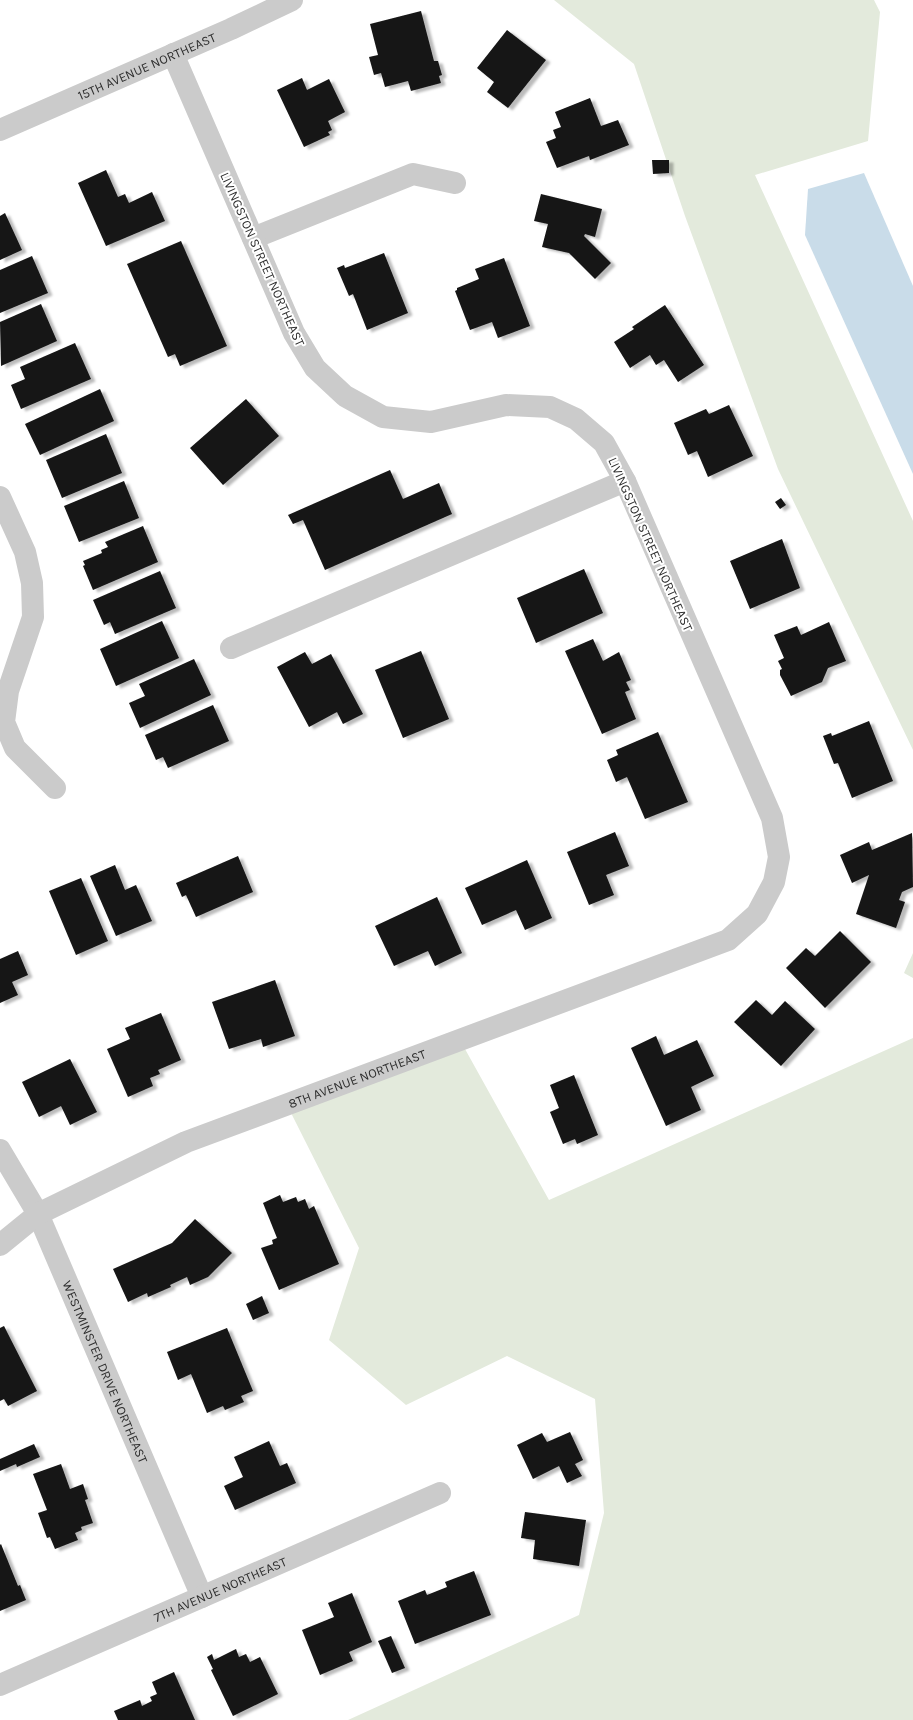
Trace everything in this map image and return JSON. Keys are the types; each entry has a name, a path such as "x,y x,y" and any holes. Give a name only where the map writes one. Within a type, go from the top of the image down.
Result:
{"street":[{"name":"15TH AVENUE NORTHEAST","path":"0,130 231,29 292,0"},
{"name":"LIVINGSTON STREET NORTHEAST","path":"173,54 294,333 315,368 345,396 383,416 431,422 506,405 550,407 576,419 604,443 625,481 772,818 779,857 774,882 757,914 728,940"},
{"path":"253,238 413,174 455,183"},
{"path":"231,648 625,481"},
{"path":"0,496 25,552 32,583 33,617 8,691 4,722 15,748 55,788"},
{"name":"8TH AVENUE NORTHEAST","path":"0,1245 38,1214 186,1142 728,940"},
{"name":"WESTMINSTER DRIVE NORTHEAST","path":"0,1150 38,1214 202,1597"},
{"name":"7TH AVENUE NORTHEAST","path":"0,1685 440,1492"}],"shaded area":[{"path":"554,0 874,0 880,12 868,141 755,175 913,521 913,750 778,469 685,216 634,64"},
{"path":"913,953 913,978 904,973"},
{"path":"913,1038 913,1720 348,1720 579,1615 604,1513 595,1399 507,1356 406,1405 329,1340 359,1248 287,1105 460,1040 549,1200"}],"water":[{"path":"864,173 913,286 913,474 805,235 808,189"}],"building":[{"path":"421,11 434,61 438,61 442,75 439,76 441,83 411,91 408,81 385,87 381,73 374,75 369,57 378,55 370,24"},
{"path":"507,30 546,60 508,108 487,92 494,82 477,68"},
{"path":"302,78 307,90 329,79 345,112 328,121 332,130 328,132 330,135 304,147 277,90"},
{"path":"590,98 601,126 618,120 629,145 590,160 589,156 557,168 546,142 556,138 553,130 561,127 555,112"},
{"path":"652,160 669,160 669,173 653,174"},
{"path":"106,170 118,197 125,194 129,203 152,192 165,221 106,246 78,183"},
{"path":"541,194 602,209 595,237 585,234 584,236 611,263 595,279 569,253 542,247 548,224 534,221"},
{"path":"5,213 22,250 0,260 0,216"},
{"path":"181,241 227,346 180,366 175,354 168,357 127,264"},
{"path":"384,253 408,313 367,330 353,294 349,296 337,268 344,265 345,268"},
{"path":"32,256 48,293 0,313 0,270"},
{"path":"504,258 530,326 498,338 492,322 470,330 455,291 457,288 479,279 475,269"},
{"path":"41,304 57,341 1,366 0,322"},
{"path":"665,305 704,365 678,382 664,360 656,365 650,355 630,368 614,342 634,329 632,327"},
{"path":"75,343 91,379 21,409 11,385 25,379 20,367"},
{"path":"100,389 114,421 40,455 25,424"},
{"path":"246,399 279,436 223,485 190,448"},
{"path":"729,405 753,456 708,477 697,451 688,455 674,423 706,409 709,414"},
{"path":"106,434 122,473 62,498 46,460"},
{"path":"390,470 403,499 439,483 452,514 325,570 303,520 293,524 288,515"},
{"path":"124,481 139,518 79,542 64,506"},
{"path":"781,498 786,505 780,509 775,502"},
{"path":"143,526 158,562 93,590 83,566 85,565 83,561 102,553 101,550 108,547 105,542"},
{"path":"782,539 800,588 750,609 730,561"},
{"path":"584,569 603,613 536,643 517,598"},
{"path":"160,571 176,608 115,634 110,622 104,625 93,600"},
{"path":"162,621 179,658 116,686 100,649"},
{"path":"829,622 846,661 828,668 822,682 791,696 780,675 780,670 782,669 778,661 784,658 774,635 797,626 801,635"},
{"path":"593,639 603,661 619,652 631,680 626,682 630,690 625,692 636,719 602,734 565,651"},
{"path":"421,651 449,719 403,738 375,670"},
{"path":"305,652 312,664 331,654 363,714 343,724 337,712 309,727 277,667"},
{"path":"194,659 211,695 140,728 129,703 145,696 139,684"},
{"path":"213,705 229,741 168,768 163,757 156,760 145,735"},
{"path":"869,721 893,781 852,798 838,763 834,764 823,736 831,733 832,736"},
{"path":"658,732 688,802 645,819 627,777 616,782 607,760 618,755 616,750"},
{"path":"615,832 629,866 606,875 614,895 589,905 567,852"},
{"path":"912,833 913,887 902,892 899,900 905,902 896,928 856,914 869,875 852,883 840,855 869,842 872,850"},
{"path":"238,856 253,892 196,917 186,895 182,897 176,883"},
{"path":"527,860 552,918 525,930 516,910 482,925 465,888"},
{"path":"115,865 125,890 136,885 152,921 116,936 90,876"},
{"path":"81,878 108,941 76,955 49,891"},
{"path":"437,897 462,953 435,966 428,951 394,966 375,926"},
{"path":"840,931 871,962 825,1008 786,968 806,948 815,956"},
{"path":"18,951 28,975 12,982 18,995 0,1003 0,959"},
{"path":"275,980 295,1036 263,1047 261,1039 229,1049 212,1002"},
{"path":"756,1000 772,1015 785,1001 815,1029 781,1066 734,1022"},
{"path":"161,1013 181,1060 158,1070 160,1074 150,1078 153,1086 128,1097 107,1049 130,1039 125,1028"},
{"path":"656,1036 664,1055 697,1040 714,1076 691,1087 701,1110 666,1126 631,1048"},
{"path":"70,1059 97,1112 70,1125 61,1106 39,1117 22,1082"},
{"path":"574,1075 598,1135 577,1144 575,1139 563,1144 550,1112 559,1108 550,1085"},
{"path":"280,1195 283,1202 296,1197 298,1202 305,1199 309,1209 314,1206 339,1264 279,1290 261,1248 273,1244 272,1240 277,1238 263,1203"},
{"path":"195,1219 232,1253 208,1277 190,1285 187,1277 170,1285 171,1287 148,1297 147,1293 128,1302 113,1269 172,1243"},
{"path":"262,1296 269,1313 253,1320 246,1304"},
{"path":"4,1326 37,1391 8,1406 4,1399 0,1401 0,1328"},
{"path":"227,1328 253,1391 241,1396 244,1402 225,1410 223,1406 207,1413 191,1374 178,1380 167,1352"},
{"path":"570,1432 583,1460 575,1464 582,1476 567,1483 559,1466 533,1479 517,1445 542,1433 547,1442"},
{"path":"269,1441 280,1466 287,1463 296,1483 235,1510 224,1486 243,1477 234,1457"},
{"path":"34,1444 40,1457 17,1467 16,1464 0,1471 0,1459"},
{"path":"61,1464 70,1489 83,1484 88,1499 85,1500 93,1523 81,1527 82,1530 75,1533 78,1540 55,1549 50,1537 47,1538 38,1513 47,1510 33,1474"},
{"path":"525,1512 586,1520 579,1566 533,1559 535,1540 521,1538"},
{"path":"1,1544 18,1586 20,1585 26,1600 0,1611 0,1545"},
{"path":"474,1571 491,1615 415,1644 398,1601 425,1590 427,1595 447,1587 445,1582"},
{"path":"352,1593 372,1642 349,1652 353,1661 320,1675 302,1630 334,1617 328,1603"},
{"path":"391,1636 405,1668 392,1673 378,1641"},
{"path":"236,1649 239,1657 246,1654 250,1662 260,1657 278,1694 233,1716 211,1670 213,1669 207,1657 212,1654 214,1660"},
{"path":"174,1672 195,1720 118,1720 114,1711 140,1700 142,1706 152,1701 150,1697 157,1694 152,1682"}]}
